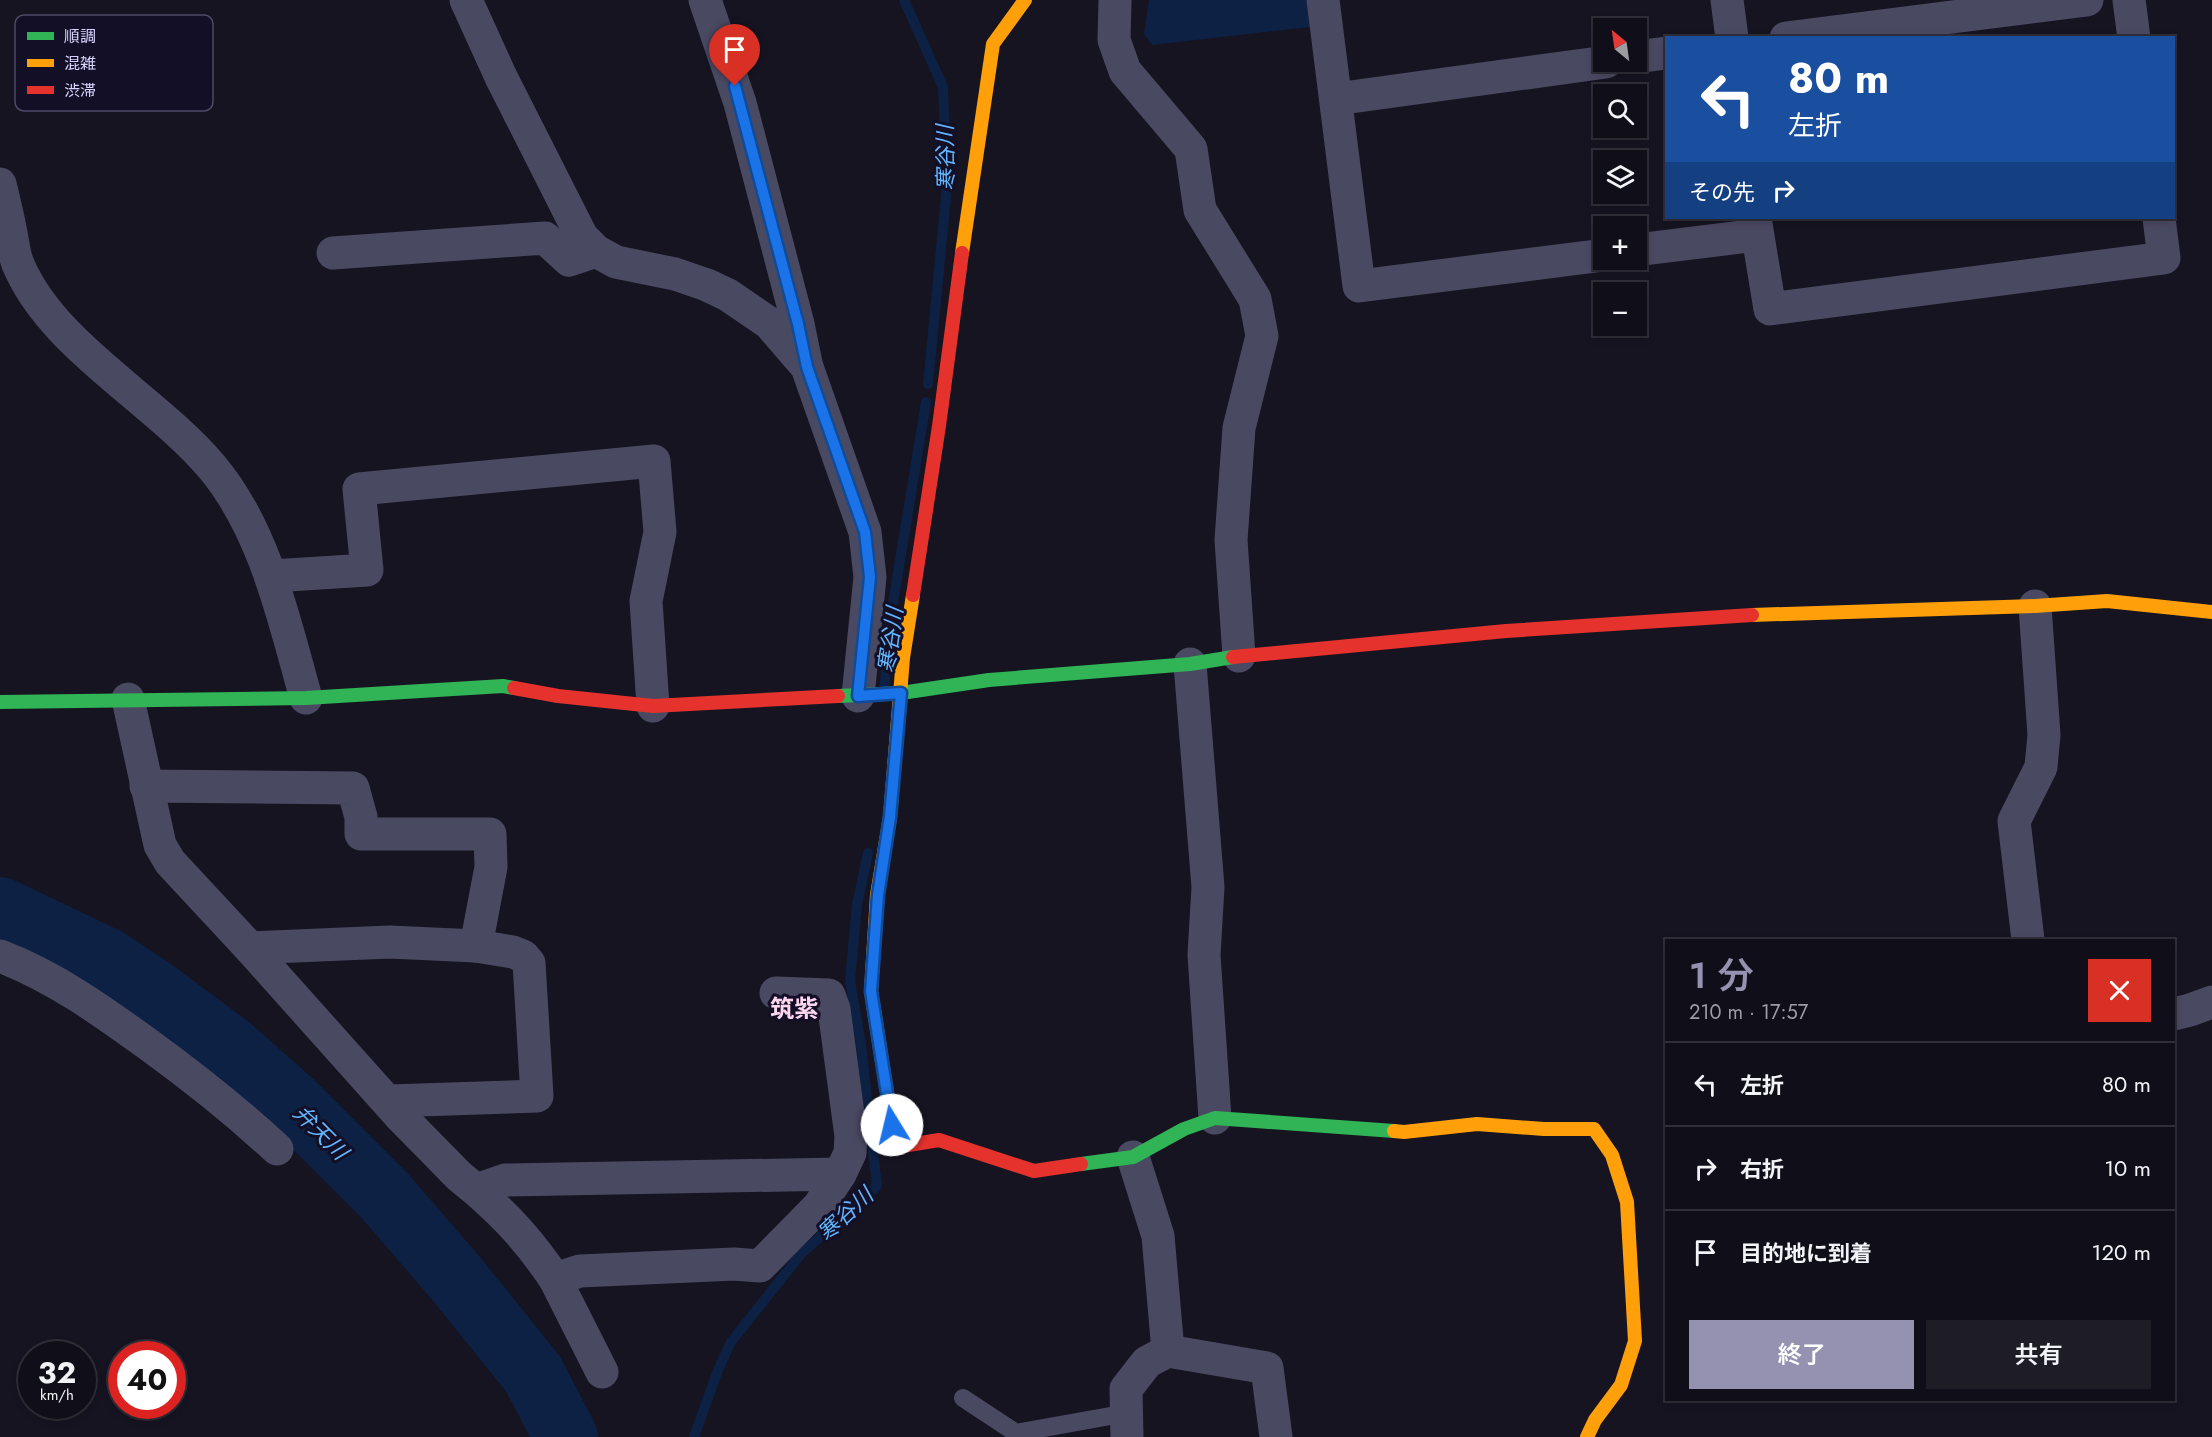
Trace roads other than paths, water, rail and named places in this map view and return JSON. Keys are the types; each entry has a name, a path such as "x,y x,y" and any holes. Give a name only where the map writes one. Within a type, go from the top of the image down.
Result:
{"street":[{"path":"466,0 501,77 582,237 596,251 615,262 675,274 728,295 769,323 807,367"},
{"path":"705,0 741,103 807,367 865,532 870,577 862,695"},
{"path":"1025,0 993,44 939,426 903,658 890,817 878,895 871,991 896,1147 939,1140 1034,1171 1133,1157 1184,1129 1215,1118 1404,1132 1477,1124 1544,1129 1594,1129 1611,1155 1627,1202 1635,1341 1621,1385 1595,1420 1587,1437"},
{"path":"1114,0 1114,40 1125,70 1191,149 1200,210 1255,300 1262,336 1239,428 1231,540 1239,656"},
{"path":"1323,0 1359,286 1593,256"},
{"path":"1726,0 1732,36"},
{"path":"1802,36 2087,0"},
{"path":"2129,0 2134,36"},
{"path":"1647,56 1665,53"},
{"path":"1336,99 1593,64"},
{"path":"0,184 17,262 30,288 61,329 165,421 212,467 238,504 272,576 306,698"},
{"path":"1647,248 1756,226 1770,309 2164,258 2159,219"},
{"path":"333,253 545,238 569,260 596,251"},
{"path":"272,576 367,570 359,489 654,461 660,532 646,601 653,706"},
{"path":"0,702 306,698 503,686 558,696 653,706 901,693 989,680 1190,663 1239,656 1506,631 1754,615 2035,606 2107,601 2212,612"},
{"path":"2028,939 2019,881 2014,821 2041,767 2044,735 2035,606"},
{"path":"1190,663 1208,887 1204,954 1215,1118"},
{"path":"128,699 160,845 170,862 410,1125 476,1190 508,1217 555,1279 602,1372"},
{"path":"146,786 353,788 361,816 361,834 490,834 492,867 476,946"},
{"path":"250,948 390,942 476,946 513,952 529,963 537,1096 389,1101"},
{"path":"0,956 37,972 93,1004 250,1124 277,1149"},
{"path":"555,1279 580,1271 734,1264 760,1266 819,1206 840,1174 850,1153 851,1136 834,1009 829,995 776,993"},
{"path":"2175,1014 2212,1002"},
{"path":"1133,1157 1158,1236 1168,1351"},
{"path":"476,1190 505,1180 840,1174"},
{"path":"1127,1425 1126,1389 1147,1362 1168,1351 1267,1368 1276,1437"}],"lane":[{"path":"963,1398 1016,1433 1127,1425"}],"water":[{"path":"1149,0 1307,0 1310,27 1152,45 1144,34"}],"waterway":[{"name":"寒谷川","path":"904,0 943,87 947,186 928,384"},
{"name":"寒谷川","path":"884,689 894,597 926,402"},
{"name":"寒谷川","path":"694,1437 718,1370 731,1342 801,1254 877,1186 861,1044 850,981 857,904 868,853"},
{"name":"弁天川","path":"0,909 107,960 155,992 229,1047 290,1101 384,1195 455,1277 533,1374 566,1437"}],"district":[{"name":"筑紫","path":"794,1009"}]}
